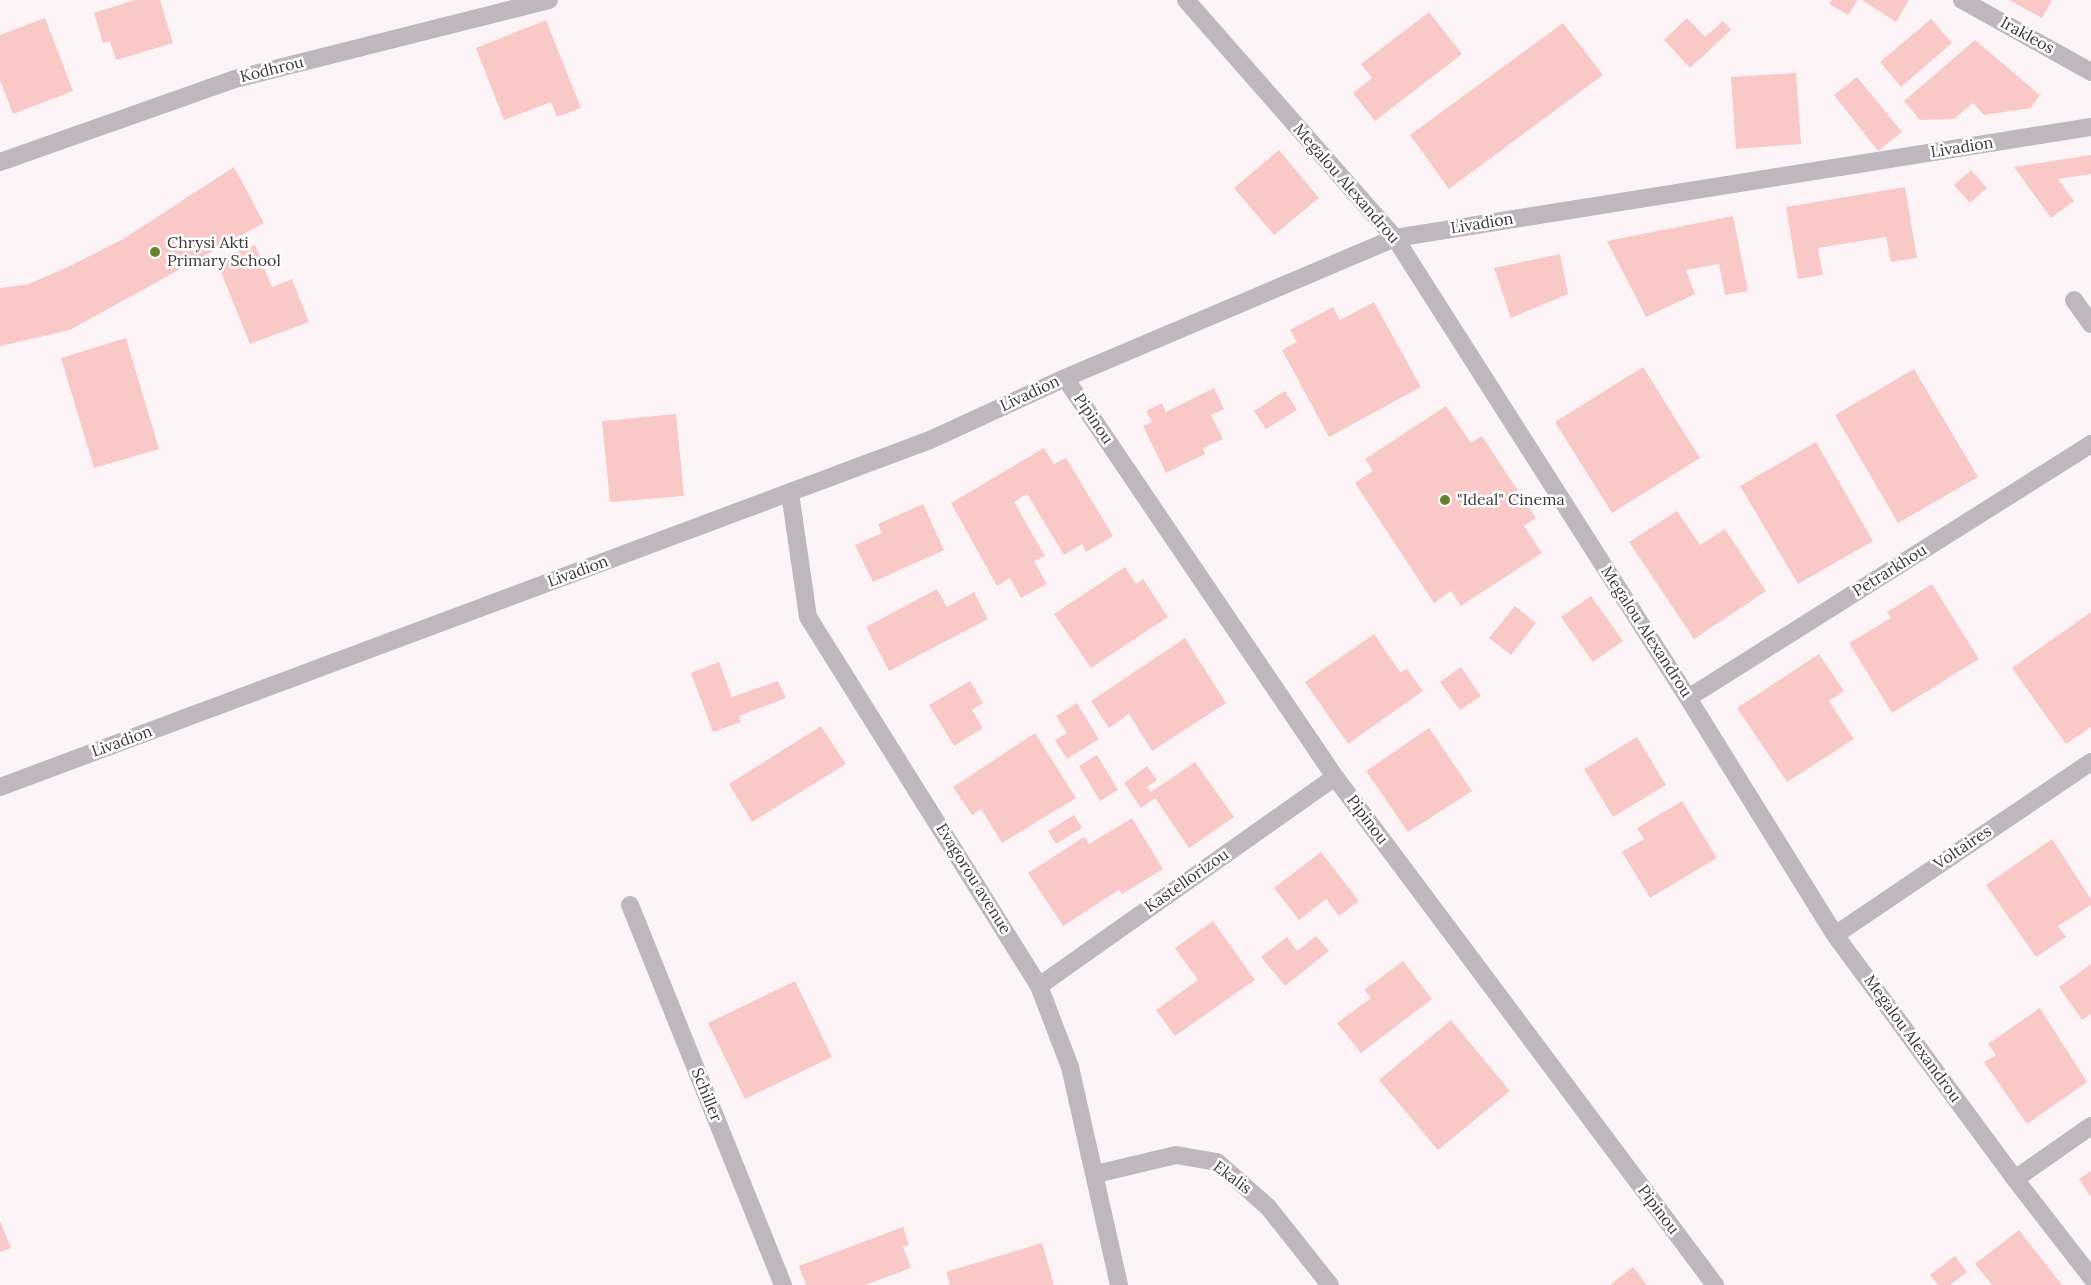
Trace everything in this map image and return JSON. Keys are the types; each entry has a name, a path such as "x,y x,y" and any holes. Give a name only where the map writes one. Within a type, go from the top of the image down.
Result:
{"street":[{"name":"Kodhrou","path":"0,162 235,79 549,0"},
{"name":"Megalou Alexandrou","path":"1186,0 1395,238 1688,698 1835,935 2015,1179 2091,1277"},
{"name":"Irakleos","path":"1962,0 2091,72"},
{"name":"Livadion","path":"0,788 930,440 1065,378 1395,238 2091,127"},
{"path":"2074,300 2091,324"},
{"name":"Pipinou","path":"1065,378 1335,777 1715,1285"},
{"name":"Petrarkhou","path":"1688,698 2091,444"},
{"name":"Evagorou avenue","path":"790,493 808,617 1039,986 1070,1067 1096,1174 1119,1285"},
{"name":"Voltaires","path":"1835,935 2091,762"},
{"name":"Kastellorizou","path":"1039,986 1335,777"},
{"name":"Schiller","path":"630,904 783,1285"},
{"path":"2015,1179 2091,1126"},
{"name":"Ekalis","path":"1096,1174 1176,1155 1217,1162 1268,1207 1330,1285"}],"building":[{"path":"135,0 160,0 173,43 116,60 110,41 103,43 94,13"},
{"path":"1832,0 1858,0 1848,15 1829,4"},
{"path":"1862,0 1909,0 1896,22"},
{"path":"2009,0 2052,0 2042,18"},
{"path":"1429,12 1462,54 1375,121 1353,93 1372,78 1361,64"},
{"path":"45,18 73,91 13,114 0,80 0,35"},
{"path":"1687,18 1705,37 1723,21 1731,30 1690,68 1664,40"},
{"path":"1931,19 1952,43 1901,87 1880,62"},
{"path":"546,20 581,108 557,117 551,102 504,120 476,48"},
{"path":"1563,23 1603,75 1449,189 1410,135"},
{"path":"1975,40 2040,95 2031,108 1984,115 1973,103 1954,119 1920,120 1904,101"},
{"path":"1796,73 1801,144 1736,149 1731,77"},
{"path":"1857,77 1902,132 1878,151 1834,95"},
{"path":"1279,150 1319,198 1274,235 1234,188"},
{"path":"2091,155 2091,174 2058,179 2074,201 2051,218 2014,167"},
{"name":"Chrysi Akti Primary School","path":"234,167 264,223 70,330 0,346 0,288 29,284 123,239"},
{"path":"1971,170 1987,188 1970,203 1954,185"},
{"path":"1905,187 1917,258 1891,262 1886,237 1818,248 1823,275 1798,279 1786,207"},
{"path":"1733,216 1748,291 1725,295 1719,264 1686,270 1695,294 1646,317 1607,241"},
{"path":"255,245 272,287 292,279 309,322 250,344 216,260"},
{"path":"1560,254 1568,294 1511,318 1494,268"},
{"path":"1374,302 1421,387 1329,437 1282,350 1297,342 1290,330 1333,307 1340,320"},
{"path":"126,338 159,449 94,468 61,358"},
{"path":"1643,367 1700,458 1612,513 1555,422"},
{"path":"1914,369 1978,477 1898,523 1835,415"},
{"path":"1214,388 1224,409 1211,415 1223,439 1203,448 1205,454 1166,473 1143,426 1152,422 1146,411 1162,403 1166,412"},
{"path":"1285,391 1297,410 1266,429 1254,411"},
{"name":"\"Ideal\" Cinema","path":"1446,406 1471,443 1482,436 1536,518 1524,526 1542,553 1461,606 1451,591 1434,603 1355,483 1373,471 1365,459"},
{"path":"676,414 684,496 610,502 602,421"},
{"path":"1816,442 1873,541 1798,584 1740,486"},
{"path":"1044,448 1054,464 1066,458 1113,536 1086,552 1082,544 1064,555 1027,494 1014,502 1045,556 1034,561 1047,584 1021,598 1010,578 997,586 951,503"},
{"path":"923,504 944,550 873,582 855,545 882,533 878,524"},
{"path":"1677,511 1700,545 1725,529 1766,591 1694,639 1629,542"},
{"path":"1125,567 1136,584 1143,579 1168,617 1091,668 1054,614"},
{"path":"1932,584 1979,659 1892,713 1849,643 1891,618 1887,612"},
{"path":"937,589 947,607 974,592 988,619 889,671 866,627"},
{"path":"1591,596 1623,641 1593,662 1561,617"},
{"path":"1515,606 1536,623 1511,655 1489,638"},
{"path":"2091,612 2091,727 2066,744 2012,668"},
{"path":"1374,634 1400,672 1407,669 1423,691 1348,744 1305,682"},
{"path":"1185,638 1226,703 1152,751 1129,714 1109,728 1091,701"},
{"path":"1819,654 1844,691 1829,701 1854,739 1787,782 1737,708"},
{"path":"719,662 732,697 778,681 786,698 739,716 741,722 713,732 691,673"},
{"path":"1461,667 1481,696 1460,710 1440,682"},
{"path":"970,681 983,703 972,710 983,728 954,746 929,705"},
{"path":"1077,703 1099,739 1067,759 1055,740 1067,733 1056,716"},
{"path":"821,726 846,764 752,822 729,784"},
{"path":"1429,728 1472,791 1408,832 1366,771"},
{"path":"1035,733 1076,798 1002,843 981,809 972,815 953,787"},
{"path":"1637,737 1666,785 1613,817 1584,769"},
{"path":"1097,755 1118,790 1100,801 1079,766"},
{"path":"1195,762 1234,817 1189,848 1155,798 1141,808 1124,783 1147,766 1157,780 1147,787 1151,792"},
{"path":"1682,801 1717,858 1650,898 1622,852 1644,839 1637,828"},
{"path":"1074,815 1082,828 1056,844 1048,831"},
{"path":"1132,818 1163,869 1122,894 1119,890 1063,926 1028,873 1084,837 1089,844"},
{"path":"2052,839 2091,899 2091,905 2058,926 2066,937 2036,957 1986,885"},
{"path":"1321,852 1359,901 1339,916 1326,899 1299,920 1274,888"},
{"path":"1213,921 1255,980 1175,1036 1156,1010 1198,980 1175,948"},
{"path":"1316,936 1329,951 1285,986 1261,957 1287,937 1297,951"},
{"path":"1403,961 1432,999 1361,1053 1337,1023 1371,998 1364,990"},
{"path":"2091,964 2091,1014 2082,1020 2059,987"},
{"path":"795,981 832,1057 745,1099 708,1023"},
{"path":"2040,1008 2087,1082 2027,1124 1984,1062 1996,1055 1988,1044"},
{"path":"1451,1020 1510,1091 1438,1150 1379,1080"},
{"path":"2091,1171 2091,1197 2079,1179"},
{"path":"0,1221 11,1248 0,1252"},
{"path":"903,1227 909,1245 903,1247 911,1268 865,1285 806,1285 799,1266"},
{"path":"2019,1230 2062,1285 1992,1285 1975,1264"},
{"path":"1042,1243 1054,1285 950,1285 946,1272"},
{"path":"1955,1256 1967,1272 1950,1285 1938,1285 1930,1275"},
{"path":"1633,1267 1647,1285 1610,1285"}],"place":[{"name":"Chrysi Akti Primary School","path":"155,252"},
{"name":"\"Ideal\" Cinema","path":"1445,500"}]}
